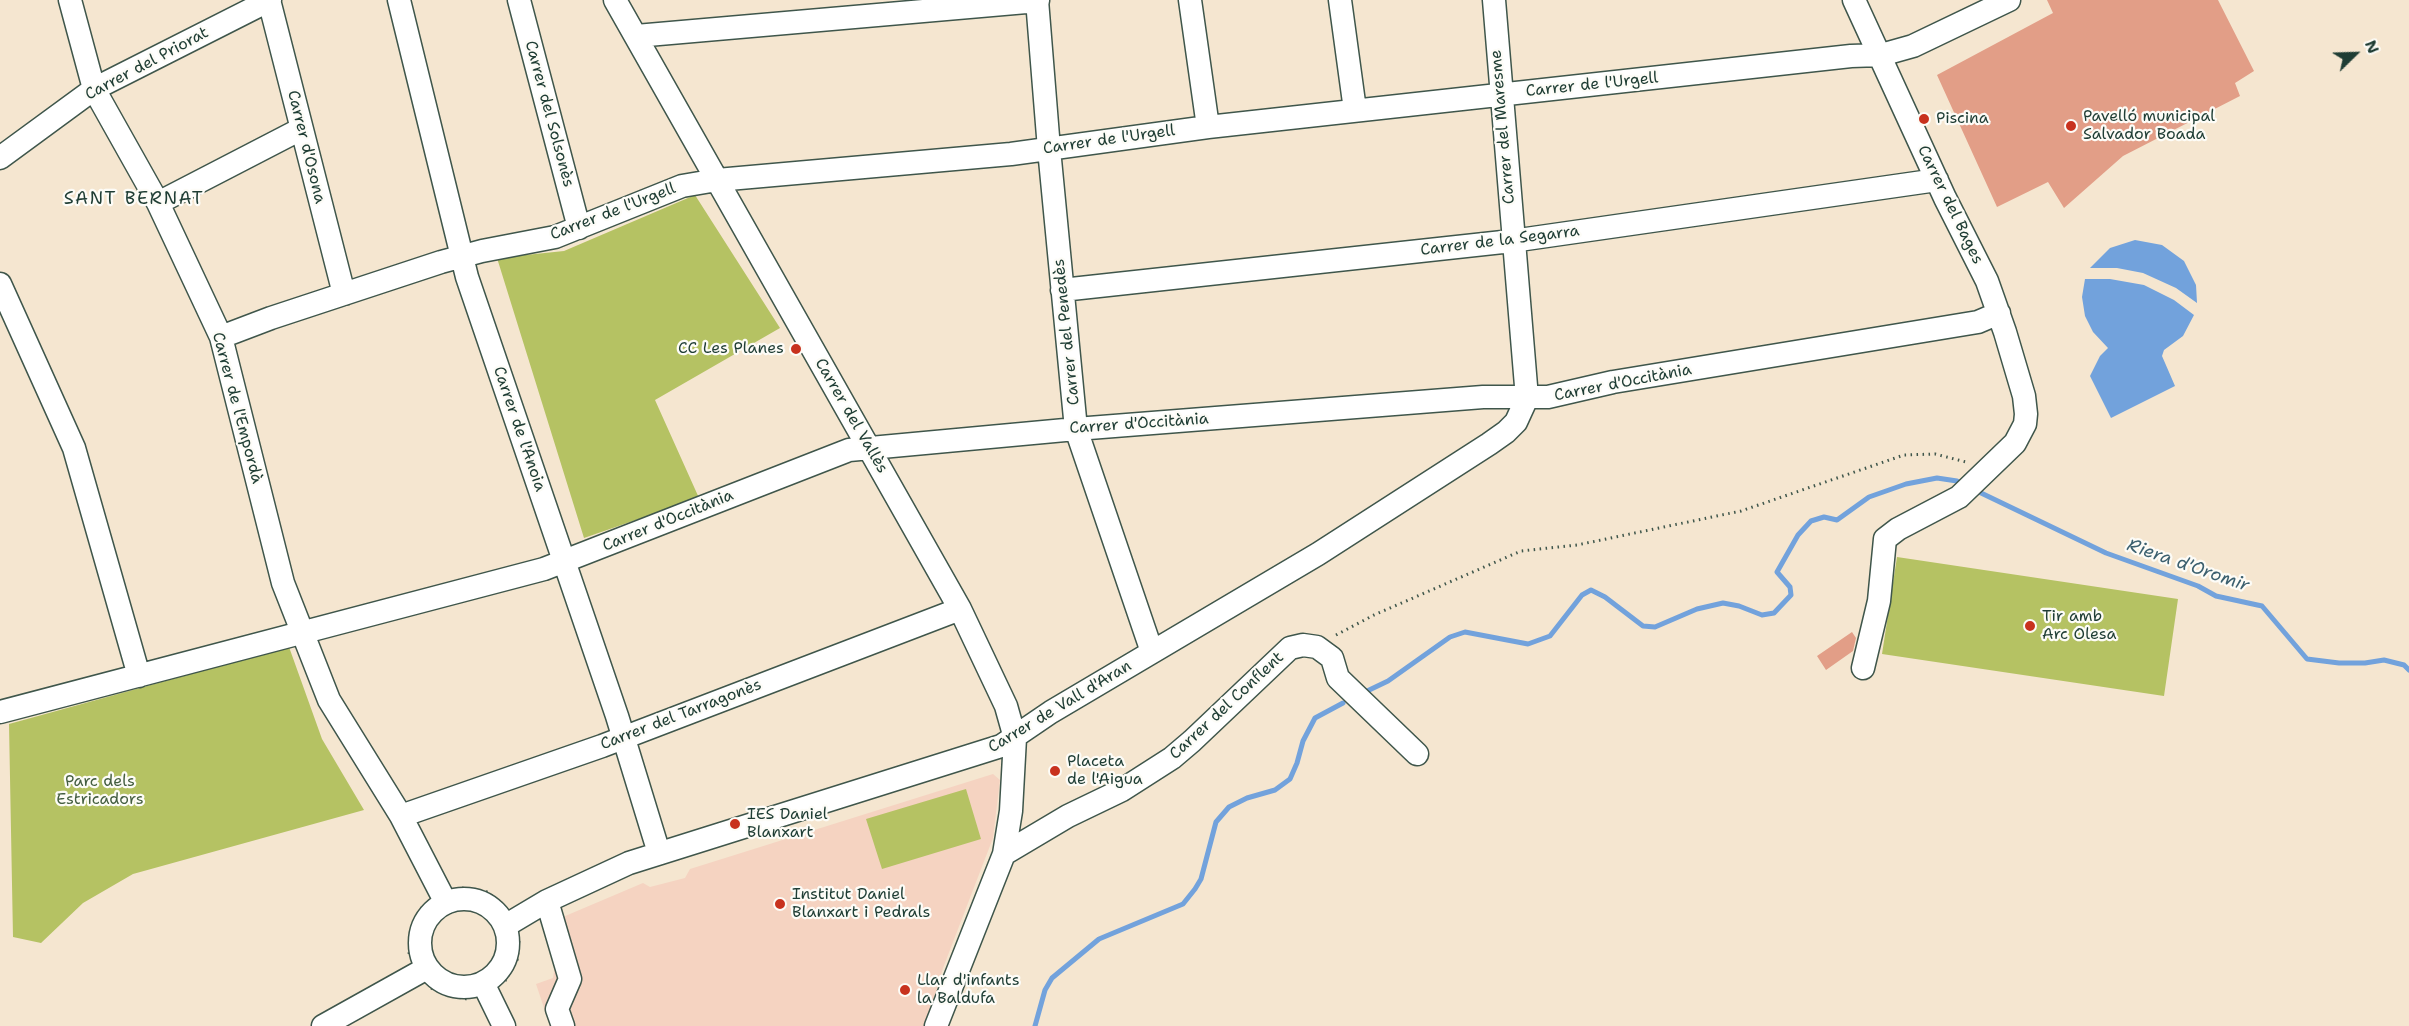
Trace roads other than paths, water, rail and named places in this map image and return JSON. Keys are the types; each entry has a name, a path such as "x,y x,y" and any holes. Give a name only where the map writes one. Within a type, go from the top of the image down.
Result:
{"street":[{"name":"Carrer de l'Empordà","path":"70,0 94,89 158,203 221,337 284,582 329,700 401,816 443,896"},
{"name":"Carrer del Priorat","path":"0,158 94,89 269,0"},
{"name":"Carrer d'Osona","path":"269,0 344,294"},
{"name":"Carrer de l'Anoia","path":"399,0 462,257 623,737 659,853"},
{"name":"Carrer del Solsonès","path":"519,0 579,228"},
{"name":"Carrer del Vallès","path":"615,0 960,609 1006,706 1015,738 1011,811 1004,854"},
{"path":"636,36 1037,0"},
{"name":"Carrer del Penedès","path":"1037,0 1076,429 1152,652"},
{"path":"1190,0 1208,127"},
{"path":"1340,0 1355,110"},
{"name":"Carrer del Maresme","path":"1494,0 1512,241 1527,398"},
{"name":"Carrer del Bages","path":"1854,0 1937,180 1987,281 2024,396 2026,414 2025,423 2015,443 1959,497 1898,529 1885,539 1879,602 1863,668"},
{"name":"Carrer de l'Urgell","path":"221,337 344,294 462,257 555,237 682,186 717,180 1049,149 1355,110 1851,56 1881,55 1913,46 2009,0"},
{"path":"158,203 301,129"},
{"name":"Carrer de la Segarra","path":"1062,290 1512,241 1937,180"},
{"path":"0,284 74,448 138,676"},
{"name":"Carrer d'Occitània","path":"0,712 302,634 564,562 834,455 868,446 1483,397 1548,397 1613,382 1977,322 1999,313"},
{"name":"Carrer de Vall d'Aran","path":"510,923 547,901 628,863 989,751 1015,738 1042,718 1318,554 1490,444 1515,422 1527,398"},
{"name":"Carrer del Tarragonès","path":"401,816 623,737 960,609"},
{"name":"Carrer del Conflent","path":"1004,854 1037,832 1122,790 1172,758 1290,648 1303,645 1324,653 1338,678 1417,754"},
{"path":"936,1026 1004,854"},
{"path":"443,896 479,902 510,923 507,956 494,976 483,983 456,987 445,983 427,968 422,956 421,936 443,896"},
{"path":"547,901 570,979 557,1009 563,1026"},
{"path":"322,1026 427,968"},
{"path":"483,983 498,1017"}],"water":[{"path":"2135,240 2162,245 2184,261 2196,285 2197,303 2176,288 2143,273 2117,268 2090,268 2110,248"},
{"path":"2085,279 2110,279 2144,285 2174,300 2194,315 2183,336 2164,350 2162,356 2175,386 2111,418 2090,376 2100,356 2108,348 2093,332 2085,316 2082,297"}],"waterway":[{"name":"Riera d'Oromir","path":"1365,692 1388,681 1450,637 1465,632 1528,644 1550,636 1582,595 1591,590 1605,597 1643,626 1655,627 1697,609 1723,603 1739,606 1762,615 1774,613 1791,595 1790,587 1777,572 1798,535 1811,521 1824,517 1837,520 1869,497 1906,484 1937,478 1957,481"},
{"name":"Riera d'Oromir","path":"1979,492 2106,553 2198,586 2216,596 2262,606 2307,659 2339,663 2384,660 2404,665 2409,670"},
{"name":"Riera d'Oromir","path":"1035,1026 1045,990 1052,978 1099,939 1183,904 1201,879 1216,822 1229,807 1247,798 1275,790 1290,779 1303,741 1315,718 1343,703"}],"place":[{"name":"Piscina","path":"1924,119"},
{"name":"Pavelló municipal Salvador Boada","path":"2071,126"},
{"name":"CC Les Planes","path":"796,349"},
{"name":"Tir amb Arc Olesa","path":"2030,626"},
{"name":"Placeta de l'Aigua","path":"1055,771"},
{"name":"IES Daniel Blanxart","path":"735,824"},
{"name":"Institut Daniel Blanxart i Pedrals","path":"780,904"},
{"name":"Llar d'infants la Baldufa","path":"905,990"}],"district":[{"name":"SANT BERNAT","path":"134,199"}],"park label":[{"name":"Parc dels Estricadors","path":"100,791"}]}
